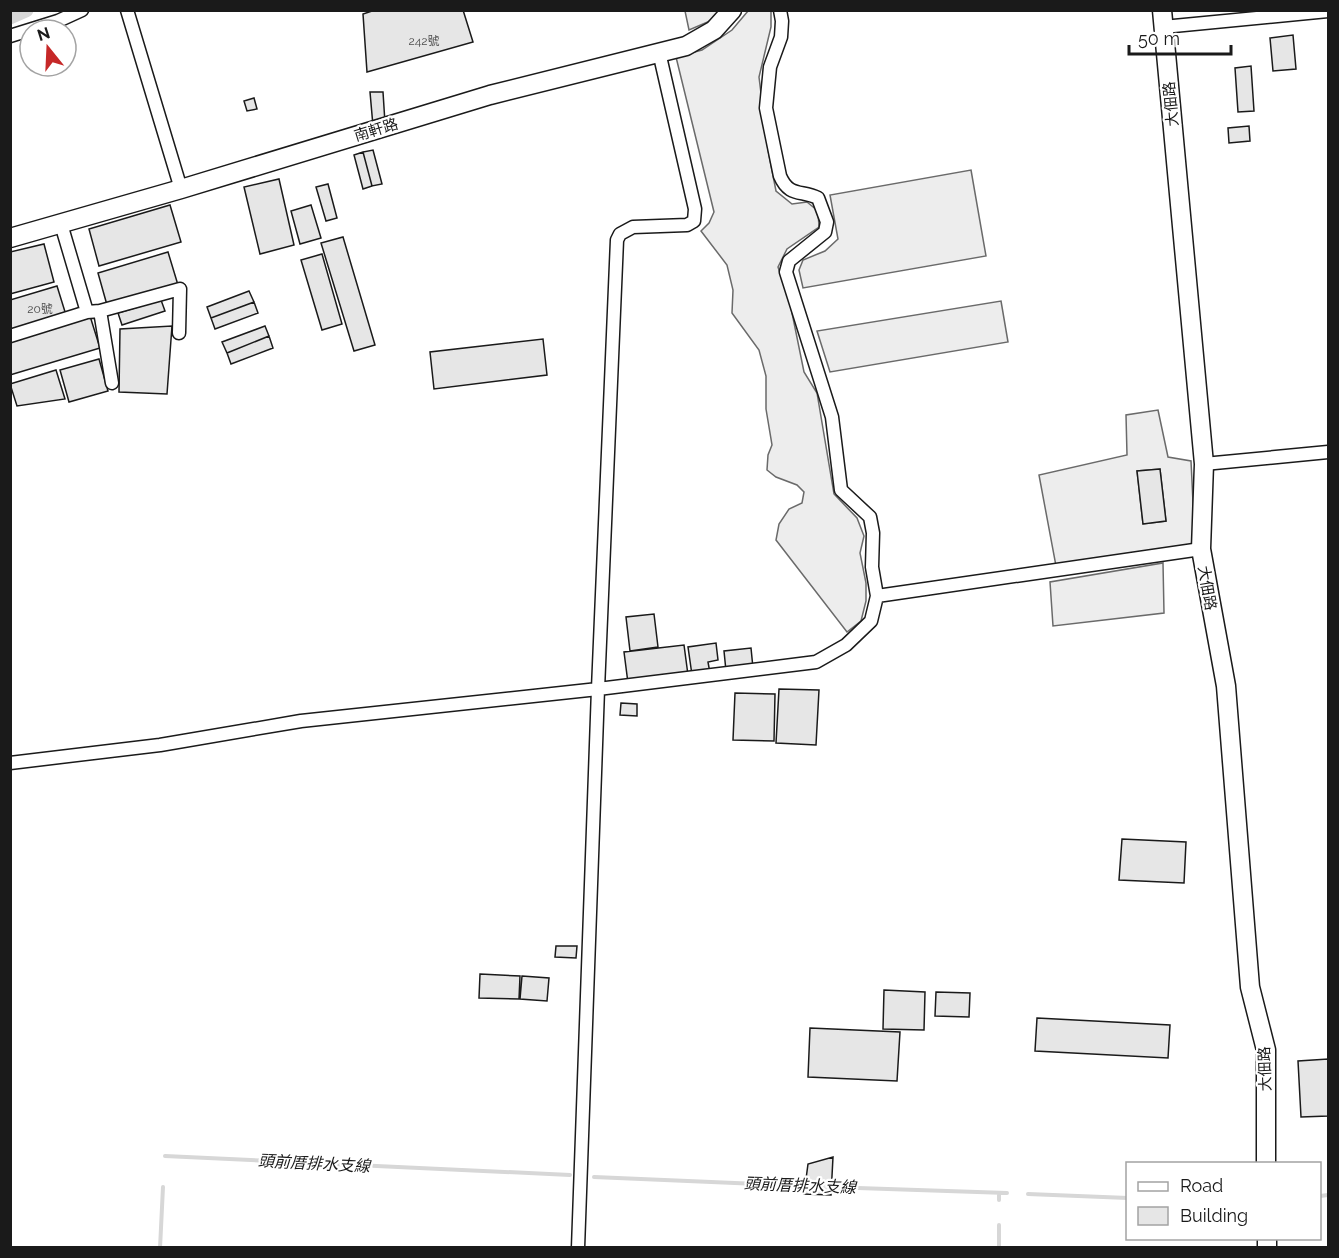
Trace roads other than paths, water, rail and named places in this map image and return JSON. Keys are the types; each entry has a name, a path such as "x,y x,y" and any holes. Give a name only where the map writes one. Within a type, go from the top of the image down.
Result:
{"street":[{"path":"10,36 58,21 82,10"},
{"path":"127,10 181,189"},
{"name":"南軒路","path":"10,238 181,189 490,95 686,46 714,30 732,10"},
{"path":"10,764 160,745 301,721 598,689 816,662 846,645 871,621 877,596 872,567 873,533 870,517 841,490 832,417 786,272 789,261 825,232 827,222 818,198 808,193 792,192 784,185 780,176 766,108 770,67 781,37 780,10"},
{"path":"1162,19 1329,11"},
{"name":"大佃路","path":"1162,19 1204,464 1201,549 1226,686 1250,987 1266,1050 1266,1162"},
{"path":"578,1248 617,240 620,234 633,227 687,225 694,221 695,209 659,52"},
{"path":"61,224 94,311 112,383"},
{"path":"10,336 180,289 179,333"},
{"path":"1204,464 1329,452"},
{"path":"877,596 1201,549"}],"waterway":[{"path":"10,17 26,10"},
{"name":"頭前厝排水支線","path":"165,1156 570,1175"},
{"name":"頭前厝排水支線","path":"594,1177 808,1186"},
{"name":"頭前厝排水支線","path":"160,1248 163,1187"},
{"name":"頭前厝排水支線","path":"828,1187 1007,1193"},
{"name":"頭前厝排水支線","path":"999,1193 999,1200"},
{"name":"頭前厝排水支線","path":"1028,1194 1126,1198"},
{"name":"頭前厝排水支線","path":"1321,1196 1328,1195"},
{"path":"999,1225 999,1248"}]}
